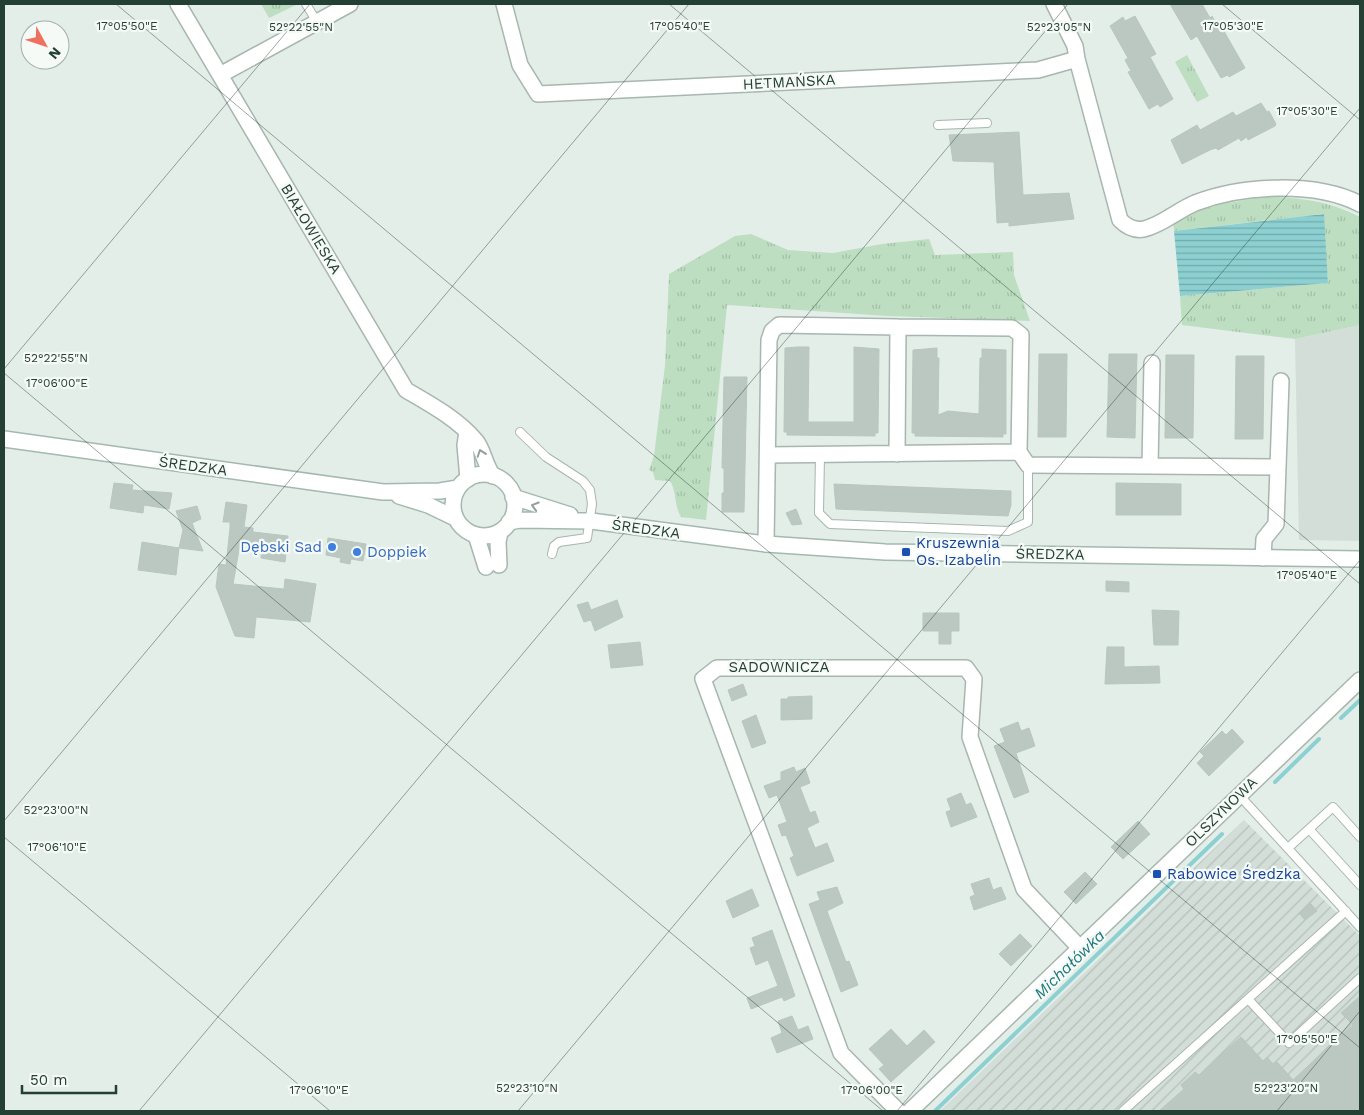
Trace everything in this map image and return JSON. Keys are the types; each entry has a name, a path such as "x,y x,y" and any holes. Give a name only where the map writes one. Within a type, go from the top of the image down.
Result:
{"street":[{"name":"BIAŁOWIESKA","path":"178,4 406,390 438,409 478,442 485,465 493,476"},
{"path":"220,75 350,4"},
{"name":"HETMAŃSKA","path":"504,4 520,65 538,94 1038,70 1077,59"},
{"path":"1054,4 1075,46 1120,220 1126,226 1135,230 1145,229 1196,203 1264,188 1314,190 1344,196 1360,204"},
{"path":"766,544 769,340 772,331 779,325 1012,328 1017,330 1021,335 1019,452 1028,465 1278,467"},
{"path":"897,454 898,327"},
{"path":"1150,466 1152,363"},
{"path":"1263,558 1264,539 1276,524 1281,382"},
{"path":"467,432 463,483 453,502 455,518 465,530 476,535 488,536 505,527"},
{"name":"ŚREDZKA","path":"4,439 383,492 428,505 455,518"},
{"path":"768,455 1019,452"},
{"path":"463,483 480,475 493,476 506,484 513,497 514,510 498,542 492,566 476,535"},
{"name":"ŚREDZKA","path":"383,492 440,491 463,483"},
{"name":"ŚREDZKA","path":"513,497 533,505 591,521"},
{"name":"ŚREDZKA","path":"505,527 525,520 591,521 766,544 885,552 1360,559"},
{"name":"SADOWNICZA","path":"898,1111 841,1053 702,680 717,668 966,668 974,679 970,737 1024,889 1080,948"},
{"name":"OLSZYNOWA","path":"910,1111 1360,680"}],"lane":[{"path":"306,4 317,22"},
{"path":"938,125 987,123"},
{"path":"520,432 546,457 583,481 590,490 592,497 588,538 559,542 554,546 552,554"},
{"path":"820,455 819,513 830,524 1008,531 1016,529 1028,522 1028,465"},
{"path":"1239,795 1360,926"},
{"path":"1288,848 1333,806 1360,836"},
{"path":"1309,828 1360,885"},
{"path":"1123,1111 1346,910"},
{"path":"1248,999 1289,1043 1360,978"}],"shaded area":[{"path":"1360,325 1360,541 1299,540 1295,339"},
{"path":"1244,820 1360,936 1360,1111 940,1111"}],"green space":[{"path":"261,4 295,4 296,5 269,18"},
{"path":"1187,55 1209,96 1197,102 1175,62"},
{"path":"1266,196 1314,201 1348,211 1360,217 1360,325 1295,339 1182,325 1180,296 1328,283 1323,214 1174,231 1173,221 1207,207"},
{"path":"751,234 788,250 833,253 882,244 929,239 935,255 1013,252 1014,275 1030,321 887,316 727,305 706,520 681,517 670,481 655,480 653,472 649,470 654,456 665,365 669,274 735,236"}],"water":[{"path":"1324,214 1328,283 1180,296 1174,231"}],"building":[{"path":"1170,4 1202,4 1210,18 1212,16 1218,27 1221,26 1245,68 1229,77 1228,75 1221,78 1197,36 1191,40"},
{"path":"1135,16 1156,54 1150,57 1173,99 1160,107 1158,104 1149,109 1128,72 1131,71 1125,60 1128,58 1110,26 1123,17 1125,21"},
{"path":"1261,103 1267,112 1269,111 1276,124 1275,126 1248,140 1247,137 1241,141 1239,138 1218,150 1216,148 1210,150 1182,164 1171,140 1197,125 1200,130 1233,112 1236,116"},
{"path":"1019,132 1023,195 1069,193 1074,219 1009,226 1009,222 997,223 994,162 953,161 949,135"},
{"path":"809,347 808,422 854,422 854,347 879,349 878,433 875,433 875,436 787,435 787,432 784,432 785,348"},
{"path":"937,348 937,358 939,358 938,415 948,411 979,414 980,358 982,358 982,349 1006,350 1006,434 1003,434 1003,437 915,436 915,433 912,433 913,350"},
{"path":"1039,354 1067,354 1066,437 1038,437"},
{"path":"1109,354 1137,354 1135,438 1107,437"},
{"path":"1166,355 1194,355 1193,438 1165,438"},
{"path":"1236,356 1264,356 1263,439 1235,439"},
{"path":"724,377 747,377 744,512 722,512 722,493 724,493 724,468 722,468"},
{"path":"114,483 133,485 132,490 172,493 169,509 144,505 143,513 110,508"},
{"path":"1116,483 1181,484 1181,515 1116,515"},
{"path":"834,484 1011,491 1011,505 1008,516 836,509"},
{"path":"226,502 247,505 244,527 253,528 253,532 288,536 285,562 261,558 262,547 240,544 233,584 284,589 285,579 316,584 310,622 256,617 254,638 235,636 216,587 219,564 226,565 230,522 223,522"},
{"path":"197,506 201,519 192,523 203,551 179,548 183,530 176,511"},
{"path":"796,509 802,524 792,525 786,513"},
{"path":"328,538 366,544 363,561 351,559 350,564 340,562 341,558 326,555"},
{"path":"142,542 179,548 176,575 138,570"},
{"path":"1106,581 1129,582 1129,592 1106,591"},
{"path":"617,600 623,617 595,631 591,620 584,622 577,605 588,602 591,610"},
{"path":"1152,610 1179,611 1178,645 1154,645"},
{"path":"923,613 959,613 959,631 951,631 951,644 939,644 939,631 923,631"},
{"path":"640,642 643,665 611,668 608,645"},
{"path":"1107,647 1124,647 1124,667 1159,666 1160,683 1105,684"},
{"path":"743,684 747,695 732,701 728,690"},
{"path":"812,696 812,719 781,720 781,699"},
{"path":"756,715 766,743 752,748 742,721"},
{"path":"1018,722 1021,731 1029,728 1035,746 1016,753 1029,792 1014,798 994,746 1005,742 1000,729"},
{"path":"1232,729 1244,742 1209,776 1197,763 1204,756 1200,752 1222,731 1226,735"},
{"path":"794,767 796,772 805,768 810,783 800,787 810,813 815,811 819,822 807,828 815,848 827,843 834,861 797,876 790,858 794,856 786,835 782,836 778,825 787,822 777,795 769,798 764,786 781,780 781,772"},
{"path":"961,793 966,805 971,803 977,817 951,827 946,812 951,810 947,799"},
{"path":"1138,821 1150,834 1123,859 1111,847"},
{"path":"1085,872 1097,884 1076,904 1064,892"},
{"path":"989,878 993,890 1001,887 1006,899 974,910 970,897 975,895 971,884"},
{"path":"837,887 843,903 827,911 846,962 849,961 858,985 841,992 809,904 820,900 817,892"},
{"path":"752,889 759,906 733,918 726,901"},
{"path":"1310,903 1317,911 1305,920 1299,913"},
{"path":"772,930 795,996 784,1001 782,997 751,1009 747,998 778,986 768,960 756,965 750,948 755,946 752,938"},
{"path":"1020,934 1032,946 1011,966 999,954"},
{"path":"1360,996 1360,1111 1159,1111 1184,1089 1181,1085 1195,1072 1199,1075 1241,1037 1263,1061 1267,1057 1274,1065 1277,1062 1293,1080 1353,1025 1341,1013"},
{"path":"792,1016 798,1030 808,1026 813,1039 777,1053 771,1038 782,1033 778,1021"},
{"path":"891,1029 907,1046 924,1030 935,1042 891,1082 879,1069 884,1065 869,1049"}],"waterway":[{"name":"Michałówka","path":"1341,718 1360,700"},
{"name":"Michałówka","path":"1275,782 1319,739"},
{"name":"Michałówka","path":"935,1111 1222,834"}],"place":[{"name":"Dębski Sad","path":"332,547"},
{"name":"Doppiek","path":"357,552"},
{"name":"Kruszewnia Os. Izabelin","path":"906,552"},
{"name":"Rabowice Średzka","path":"1157,874"}]}
